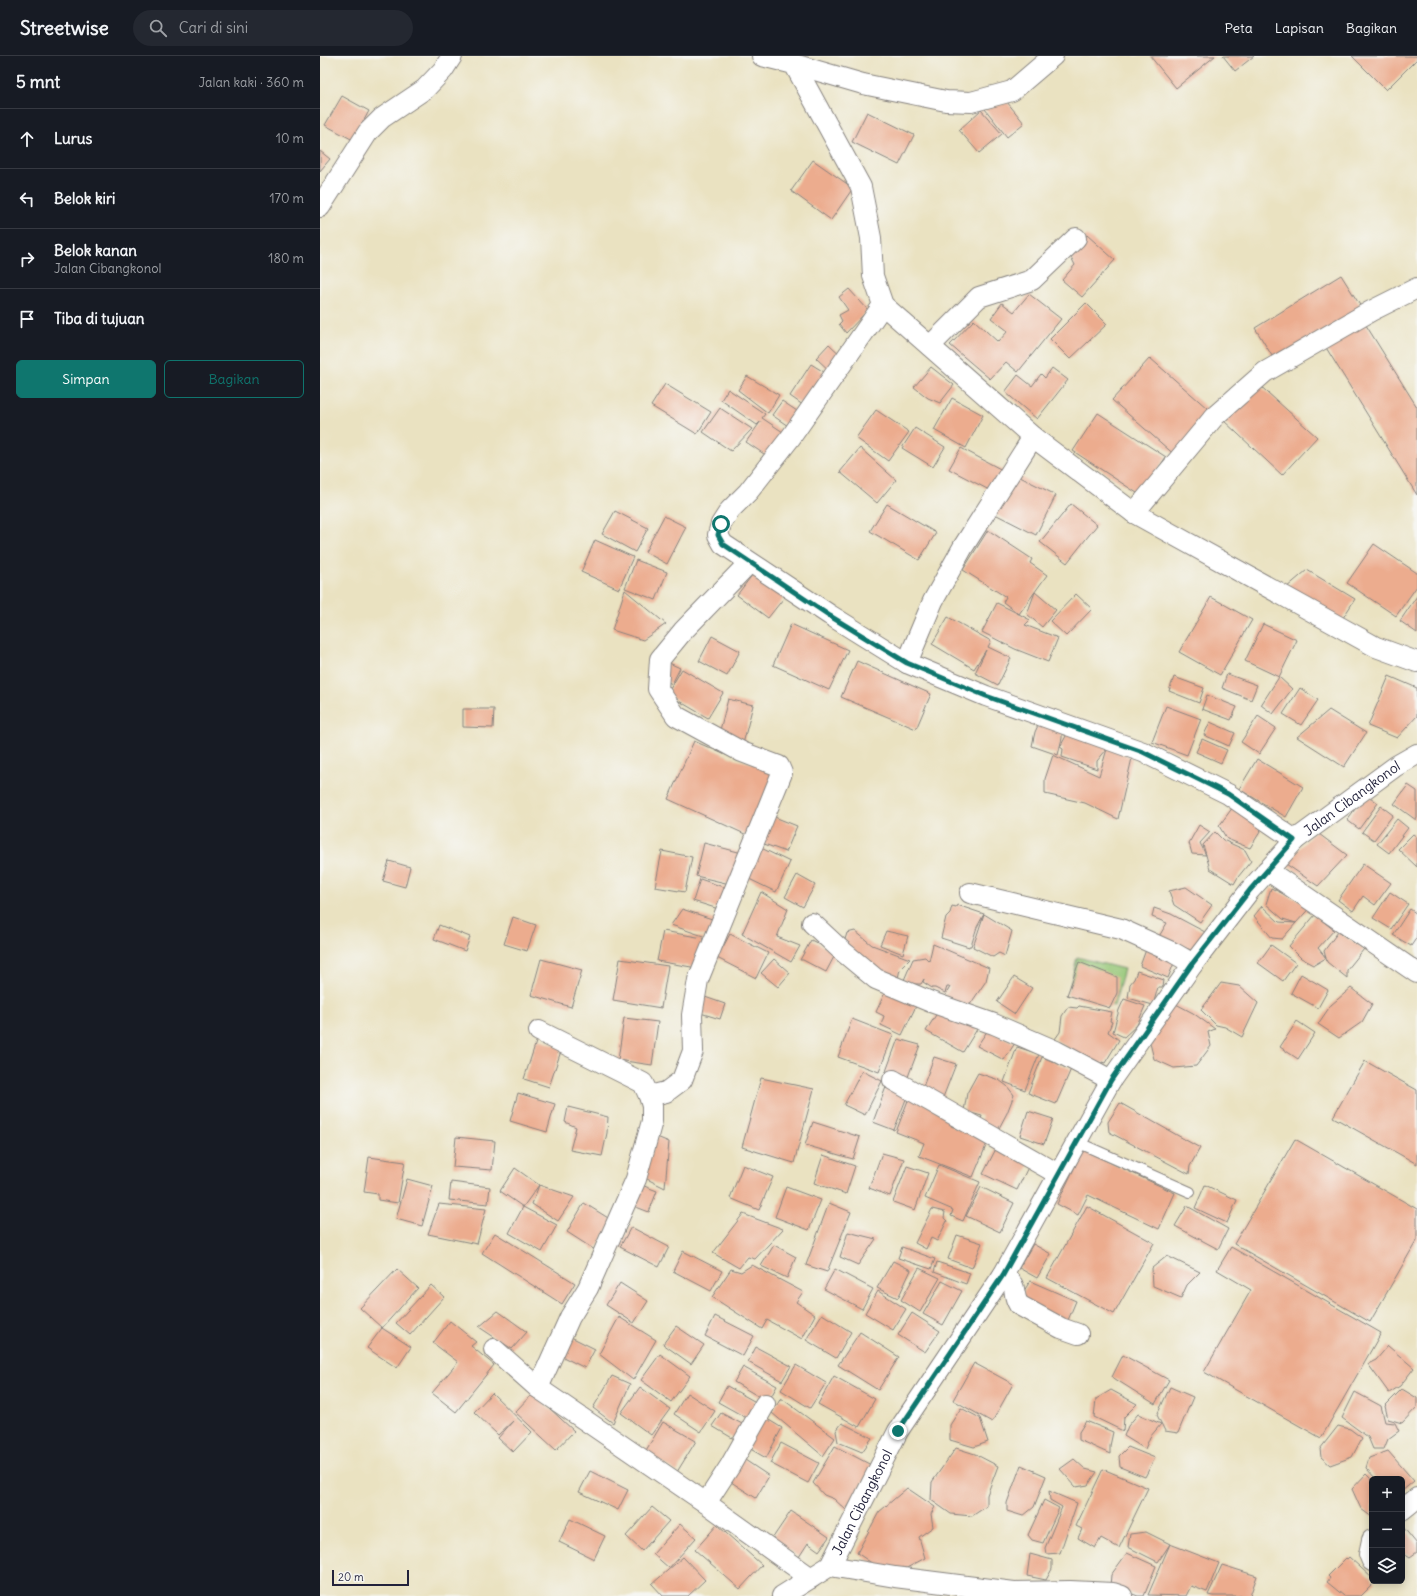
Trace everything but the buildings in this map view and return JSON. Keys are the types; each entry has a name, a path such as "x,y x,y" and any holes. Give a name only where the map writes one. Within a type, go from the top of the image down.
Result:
{"street":[{"path":"320,207 368,132 382,118 425,89 443,70 452,56"},
{"path":"762,56 863,84 946,101 971,102 1012,91 1053,56"},
{"path":"794,64 861,187 871,238 873,276 883,305 1033,437 1134,513 1376,647 1417,662"},
{"path":"930,346 979,297 1032,280 1076,238"},
{"path":"1134,513 1215,416 1265,372 1371,311 1417,288"},
{"path":"883,305 791,437 748,492 730,510 721,524 718,535 723,544 749,563 907,663 986,696 1143,752 1228,794 1294,840"},
{"path":"907,663 933,600 963,547 1033,437"},
{"path":"649,1096 666,1092 682,1080 693,1051 692,1015 698,980 782,773 779,766 742,752 676,716 658,689 660,659 683,631 749,563"},
{"name":"Jalan Cibangkonol","path":"782,1596 830,1566 898,1431 1003,1275 1111,1080 1192,964 1267,870 1294,840 1396,766 1417,754"},
{"path":"1267,870 1417,973"},
{"path":"970,893 1121,929 1174,953 1192,964"},
{"path":"812,923 841,950 876,979 931,1002 994,1024 1056,1051 1111,1080"},
{"path":"538,1388 570,1317 588,1288 636,1179 652,1121 652,1106 649,1096 642,1084 539,1031"},
{"path":"893,1080 1058,1174"},
{"path":"1003,1275 1012,1282 1015,1287 1016,1301 1019,1306 1061,1328 1078,1334"},
{"path":"494,1349 538,1388 706,1503 811,1578"},
{"path":"706,1503 730,1466 765,1404"},
{"path":"1405,1508 1417,1498"},
{"path":"830,1566 895,1577 959,1591 1070,1591 1113,1593 1122,1596"}],"lane":[{"path":"1077,1142 1190,1192"}],"green space":[{"path":"1077,957 1124,969 1114,1006 1068,994"}],"route":[{"path":"721,524 718,535 723,544 749,563 830,616 907,663 986,696 1143,752 1228,794 1294,840 1250,890 1192,964 1111,1080 1003,1275 898,1431"}]}
